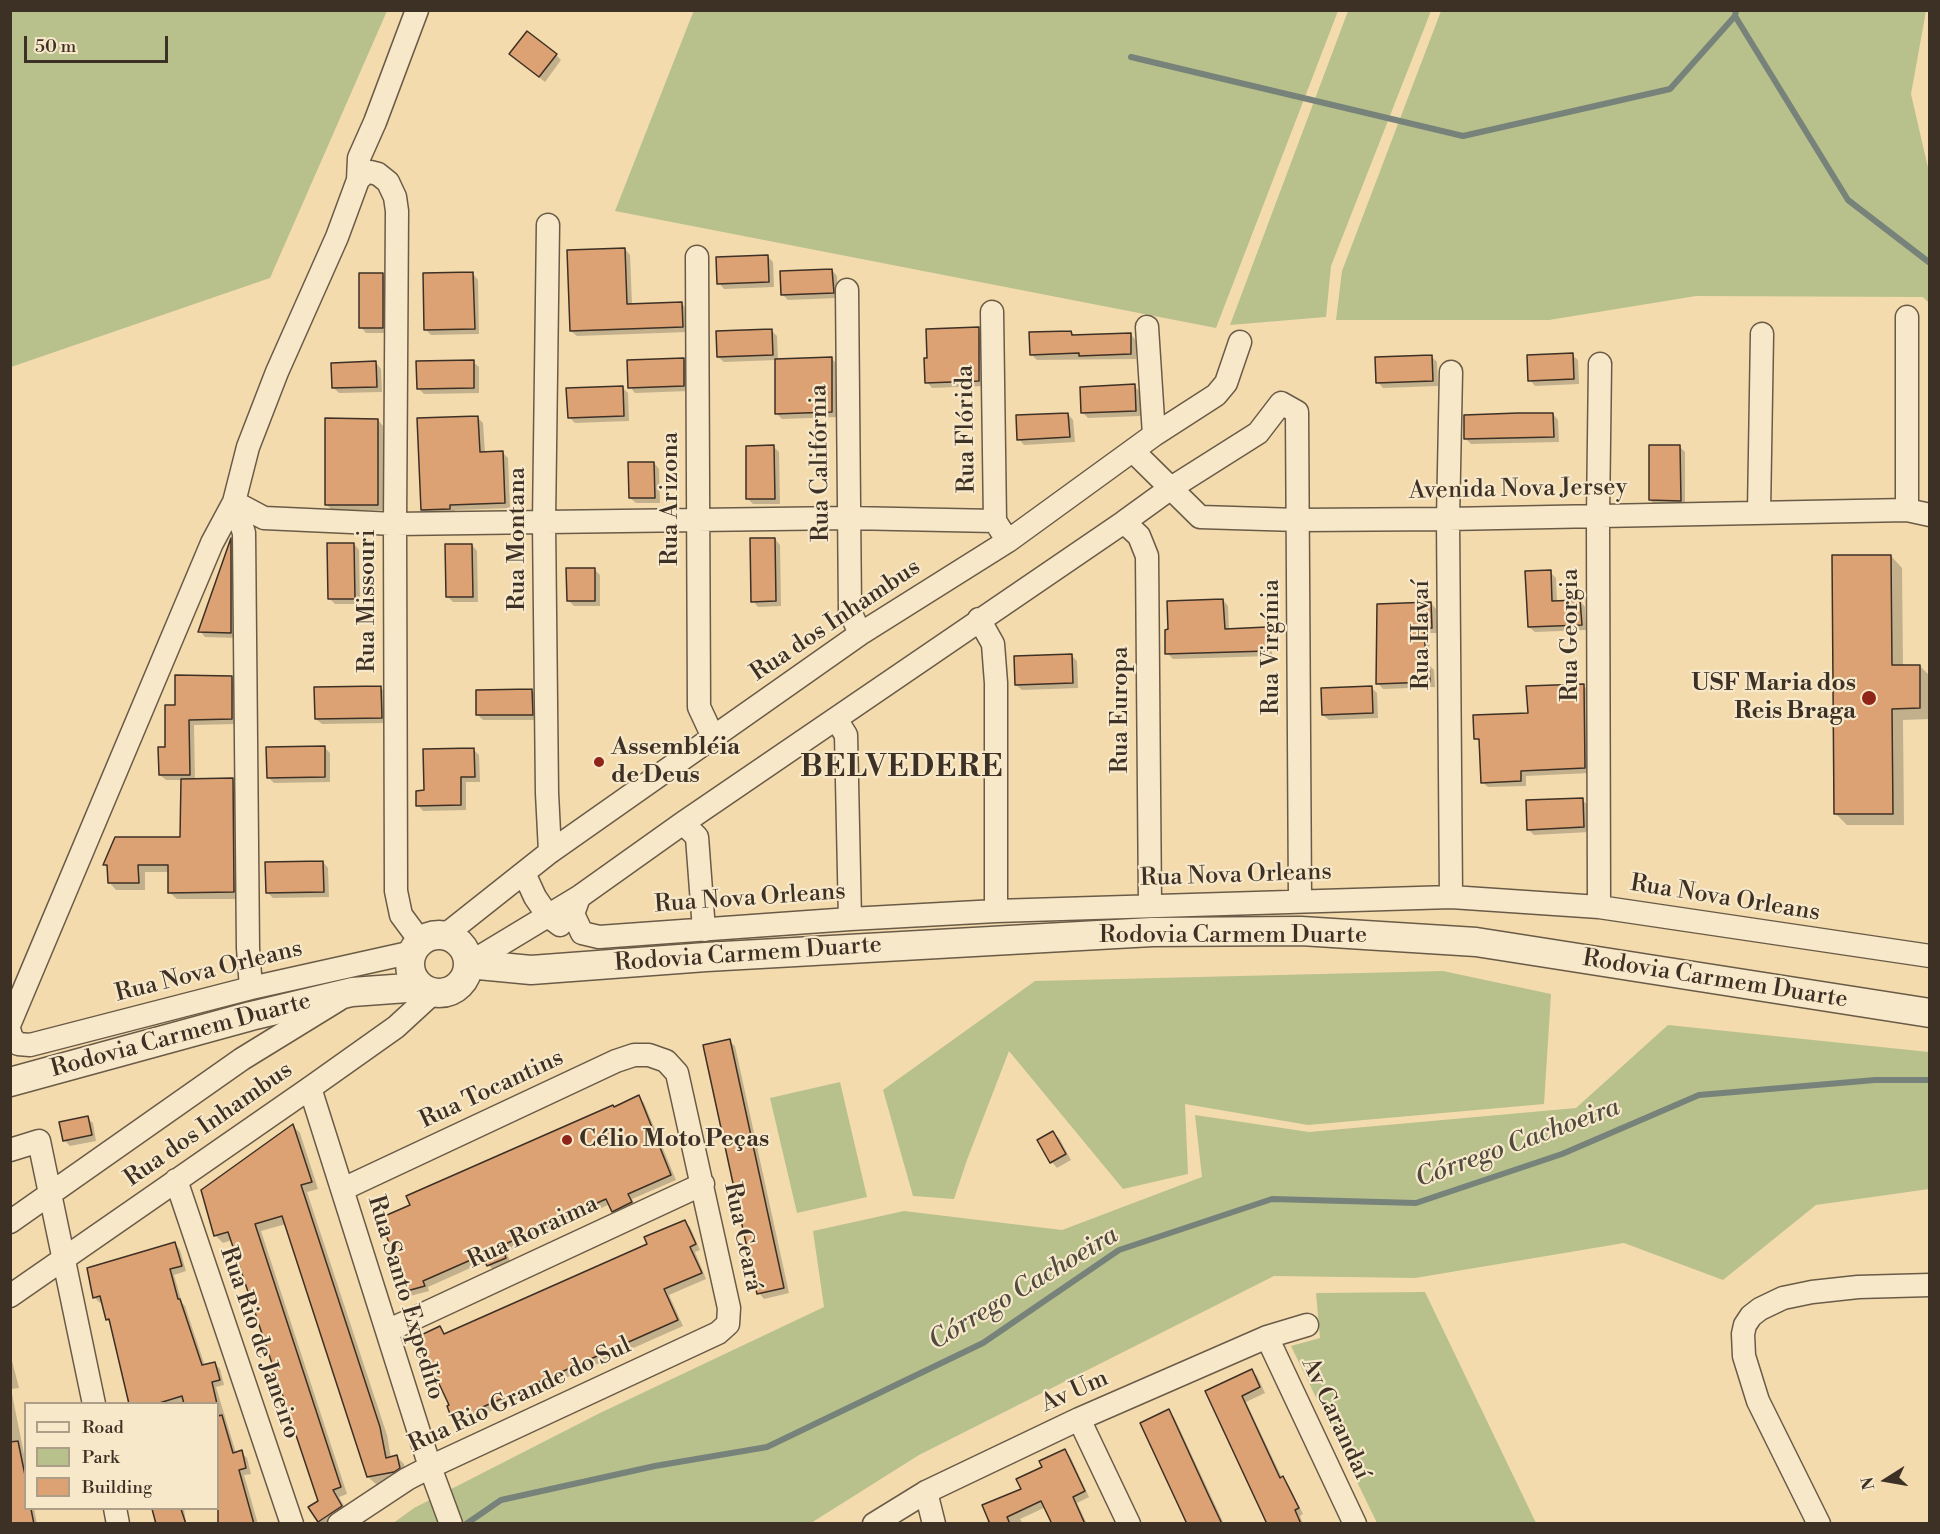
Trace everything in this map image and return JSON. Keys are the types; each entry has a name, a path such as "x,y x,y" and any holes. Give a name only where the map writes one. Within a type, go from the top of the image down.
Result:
{"street":[{"path":"13,1033 212,543 234,502 248,447 277,372 337,237 358,180 361,152 375,122 417,10"},
{"name":"Rua Missouri","path":"358,180 367,173 378,174 392,188 397,211 396,891 401,915 434,966"},
{"name":"Rua Montana","path":"548,225 544,522 547,793 550,852"},
{"name":"Rua Arizona","path":"697,257 699,707 713,737"},
{"name":"Rua Califórnia","path":"847,290 850,611 860,634"},
{"name":"Rua Flórida","path":"992,312 995,521 1008,541"},
{"path":"1907,510 1908,317"},
{"path":"1147,327 1155,435"},
{"path":"1759,513 1761,334"},
{"name":"Rua dos Inhambus","path":"10,1296 396,1027 434,966 524,873 550,852 860,634 1008,541 1155,435 1216,395 1226,383 1240,342"},
{"name":"Rua Georgia","path":"1599,907 1600,363"},
{"name":"Rua Havaí","path":"1451,372 1448,519 1451,897"},
{"name":"Rua dos Inhambus","path":"434,966 548,916 579,897 1171,488 1257,434 1281,403"},
{"name":"Rua Virgínia","path":"1281,403 1297,412 1300,901"},
{"name":"Avenida Nova Jersey","path":"1133,452 1200,518 1448,519 1907,510 1929,515"},
{"path":"234,502 264,518 395,524 848,518 995,521"},
{"path":"234,502 244,533 248,948 251,988"},
{"name":"Rua Europa","path":"1124,522 1139,536 1147,556 1150,906"},
{"path":"979,620 993,644 996,683 996,911"},
{"path":"836,719 846,735 850,919"},
{"path":"683,823 698,837 704,930"},
{"path":"524,873 535,897 548,916"},
{"path":"579,897 573,914 582,933"},
{"name":"Rua Nova Orleans","path":"548,916 562,926 599,937 996,911 1451,897 1599,907 1929,956"},
{"name":"Rodovia Carmem Duarte","path":"10,1082 251,1016 352,992 434,966 531,970 706,957 1152,932 1301,931 1476,942 1929,1013"},
{"name":"Rua Nova Orleans","path":"13,1033 30,1045 251,988 434,966"},
{"name":"Rua dos Inhambus","path":"10,1222 242,1059 352,992"},
{"name":"Rua Tocantins","path":"343,1189 616,1061 634,1055 649,1055 666,1061"},
{"name":"Rua Ceará","path":"666,1061 677,1072 729,1308 728,1324"},
{"name":"Rua Santo Expedito","path":"310,1088 429,1467 447,1514"},
{"path":"10,1149 39,1142 94,1402"},
{"name":"Rua Rio de Janeiro","path":"176,1180 292,1524"},
{"name":"Rua Roraima","path":"387,1331 703,1184"},
{"path":"1819,1524 1758,1401 1744,1356 1745,1326 1760,1309 1783,1298 1858,1287 1929,1285"},
{"name":"Rua Rio Grande do Sul","path":"339,1524 429,1467 718,1333 728,1324"},
{"name":"Av Um","path":"874,1524 926,1492 1079,1419 1267,1336 1306,1324"},
{"name":"Av Carandaí","path":"1267,1336 1355,1524"},
{"path":"1079,1419 1129,1524"},
{"path":"926,1492 934,1524"}],"green space":[{"path":"694,10 1338,11 1216,328 615,211"},
{"path":"10,11 387,11 270,278 11,367"},
{"path":"1348,11 1431,11 1331,266 1326,317 1230,325"},
{"path":"1441,11 1926,11 1911,94 1929,172 1929,303 1923,297 1696,296 1549,320 1336,320 1342,271"},
{"path":"1443,971 1551,994 1544,1104 1308,1125 1185,1104 1188,1174 1123,1189 1009,1051 954,1199 913,1196 883,1090 1035,981"},
{"path":"1668,1025 1929,1052 1929,1189 1816,1205 1723,1280 1624,1243 1415,1278 1274,1276 919,1455 811,1523 392,1524 414,1508 600,1413 824,1307 813,1231 904,1211 1062,1230 1202,1177 1195,1115 1309,1132 1576,1108"},
{"path":"840,1082 867,1197 797,1213 770,1098"},
{"path":"1425,1292 1536,1523 1377,1523 1291,1346 1320,1338 1316,1293"}],"building":[{"path":"527,31 557,54 539,77 509,54"},
{"path":"625,248 627,304 682,302 683,327 570,331 567,250"},
{"path":"768,255 769,282 717,284 716,257"},
{"path":"832,269 834,293 781,295 780,271"},
{"path":"473,272 475,329 424,330 423,273"},
{"path":"359,273 383,273 383,328 359,328"},
{"path":"979,327 979,381 925,383 926,329"},
{"path":"772,329 773,355 717,357 716,331"},
{"path":"1071,331 1072,335 1131,333 1131,354 1030,355 1029,332"},
{"path":"1573,353 1574,379 1528,381 1527,355"},
{"path":"1432,355 1433,381 1376,383 1375,357"},
{"path":"832,357 832,412 775,414 775,359"},
{"path":"684,358 684,386 628,388 627,360"},
{"path":"474,360 474,388 417,389 416,361"},
{"path":"376,361 377,387 332,388 331,363"},
{"path":"1135,384 1136,411 1081,413 1080,387"},
{"path":"623,386 624,416 568,418 566,388"},
{"path":"1068,413 1070,437 1017,440 1016,415"},
{"path":"1553,413 1554,437 1464,439 1464,415"},
{"path":"478,416 480,452 503,451 505,503 450,505 450,509 421,510 417,418"},
{"path":"325,418 378,419 378,505 325,505"},
{"path":"774,445 775,499 746,499 746,446"},
{"path":"1649,445 1680,445 1681,501 1649,500"},
{"path":"628,462 654,462 655,498 629,498"},
{"path":"231,538 231,633 198,632"},
{"path":"750,538 775,538 776,601 751,602"},
{"path":"327,543 354,543 355,599 328,599"},
{"path":"445,544 472,544 473,597 446,597"},
{"path":"1832,555 1891,555 1892,665 1920,665 1920,708 1892,709 1893,814 1834,814"},
{"path":"566,568 595,568 595,601 567,601"},
{"path":"1551,570 1552,601 1580,600 1582,625 1528,627 1525,571"},
{"path":"1223,599 1225,629 1267,627 1268,651 1165,654 1165,630 1168,629 1167,601"},
{"path":"1431,602 1432,628 1424,628 1426,663 1429,663 1430,682 1376,684 1377,604"},
{"path":"1072,654 1073,683 1015,685 1014,656"},
{"path":"175,675 232,676 232,719 189,720 190,775 159,775 158,747 165,747 165,705 175,705"},
{"path":"1584,684 1585,768 1521,771 1521,781 1481,783 1479,739 1474,739 1473,715 1528,713 1526,686"},
{"path":"381,686 382,718 315,719 314,687"},
{"path":"1372,686 1373,713 1322,715 1321,688"},
{"path":"532,689 533,715 476,715 476,690"},
{"path":"325,746 325,777 267,778 266,747"},
{"path":"474,748 475,777 461,777 461,805 416,806 416,791 424,790 423,749"},
{"path":"233,778 234,892 168,893 168,865 138,865 139,883 108,883 107,865 103,865 115,837 180,837 181,779"},
{"path":"1583,798 1584,827 1527,830 1526,800"},
{"path":"323,861 324,892 266,893 265,862"},
{"path":"730,1039 784,1288 757,1294 703,1045"},
{"path":"639,1095 671,1175 628,1194 632,1202 612,1212 606,1199 501,1246 506,1258 487,1266 482,1255 423,1281 425,1286 403,1292 397,1271 399,1270 380,1218 410,1205 406,1196"},
{"path":"88,1116 92,1135 63,1141 59,1122"},
{"path":"293,1124 312,1182 301,1185 380,1427 386,1458 397,1455 400,1468 394,1472 367,1477 282,1216 255,1224 341,1487 333,1490 342,1506 318,1522 308,1507 318,1501 228,1232 214,1236 201,1190"},
{"path":"1053,1131 1066,1154 1050,1163 1037,1140"},
{"path":"685,1220 696,1244 690,1247 702,1273 664,1289 678,1320 453,1422 447,1406 449,1405 417,1337 440,1326 444,1334 647,1244 644,1237"},
{"path":"175,1242 182,1266 170,1269 178,1299 180,1299 202,1365 215,1362 220,1380 212,1382 217,1402 184,1402 182,1396 162,1402 129,1402 109,1319 106,1320 100,1296 93,1298 87,1268"},
{"path":"1252,1369 1260,1387 1242,1396 1280,1478 1283,1476 1299,1508 1295,1510 1301,1524 1267,1524 1205,1391"},
{"path":"1169,1409 1222,1524 1187,1524 1140,1423"},
{"path":"222,1415 233,1453 242,1450 246,1468 239,1470 254,1524 218,1524 219,1416"},
{"path":"18,1441 24,1470 24,1510 31,1510 34,1524 10,1524 10,1442"},
{"path":"1065,1449 1085,1491 1073,1497 1085,1524 1052,1524 1041,1501 1007,1517 1010,1524 990,1524 982,1505 1021,1489 1016,1479 1042,1467 1039,1461"},
{"path":"152,1510 181,1510 186,1524 156,1524"}],"waterway":[{"path":"1131,57 1463,136 1670,89 1735,16 1736,10"},
{"name":"Córrego Cachoeira","path":"1735,16 1848,200 1930,263"},
{"name":"Córrego Cachoeira","path":"466,1524 501,1500 655,1466 767,1447 983,1343 1119,1250 1272,1199 1416,1203 1562,1154 1699,1095 1875,1080 1930,1080"}],"place":[{"name":"USF Maria dos Reis Braga","path":"1869,698"},
{"name":"Assembléia de Deus","path":"599,762"},
{"name":"Célio Moto Peças","path":"567,1140"}],"district":[{"name":"BELVEDERE","path":"902,769"}]}
